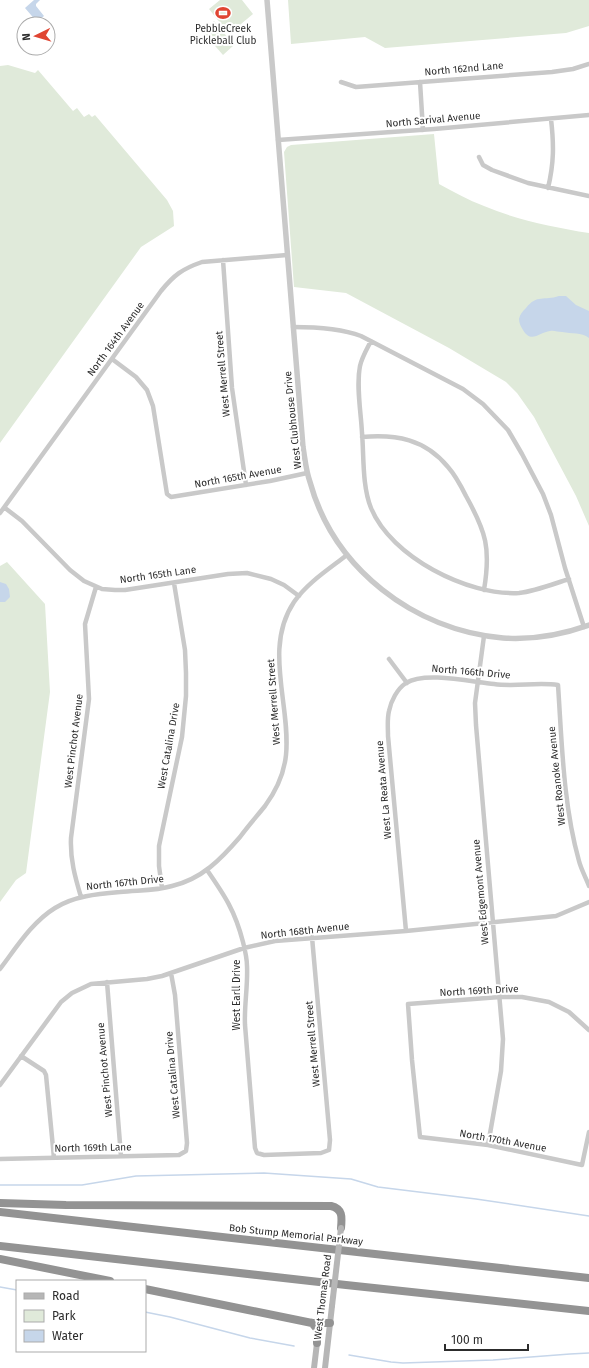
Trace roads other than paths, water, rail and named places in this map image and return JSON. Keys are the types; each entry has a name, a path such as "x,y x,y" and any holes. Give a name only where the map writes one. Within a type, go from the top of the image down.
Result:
{"highway":[{"path":"0,1203 80,1205 331,1206 337,1208 341,1212 341,1228"},
{"name":"Bob Stump Memorial Parkway","path":"0,1212 589,1278"},
{"path":"0,1246 589,1311"},
{"path":"0,1259 105,1280"},
{"path":"146,1289 312,1323 330,1323"},
{"path":"312,1323 317,1329 317,1343"}],"main road":[{"name":"West Thomas Road","path":"325,1368 341,1228"},
{"name":"West Thomas Road","path":"314,1368 317,1343"}],"street":[{"name":"West Clubhouse Drive","path":"267,2 303,447 307,473 321,513 336,540 366,576 389,596 401,604 441,624 484,636 504,638 532,638 562,634 587,626"},
{"name":"North 162nd Lane","path":"341,82 356,87 552,72 573,69 589,64"},
{"path":"420,82 424,130"},
{"name":"North Sarival Avenue","path":"278,140 424,130 589,115"},
{"path":"548,188 552,170 554,147 551,119"},
{"path":"479,157 483,165 492,170 528,183 589,196"},
{"name":"North 164th Avenue","path":"5,508 112,359 170,280 177,273 202,262 287,255"},
{"name":"West Merrell Street","path":"223,260 233,395 246,485"},
{"path":"293,327 313,327 347,332 371,341 463,389 484,404 500,420 522,454 548,504 569,579 587,626"},
{"path":"371,341 362,359 359,375 362,437 366,491 374,515 382,527 401,548 426,566 452,580 484,590 509,593 527,592 569,579"},
{"name":"North 165th Avenue","path":"112,359 136,377 147,390 153,406 167,494 171,498 307,473"},
{"path":"362,437 387,436 405,439 429,450 442,460 449,468 468,499 483,530 488,558 484,590"},
{"path":"0,513 5,508"},
{"name":"North 165th Lane","path":"5,508 22,521 77,576 96,587 115,590 238,573 255,574 278,582 298,596"},
{"name":"West Merrell Street","path":"207,870 227,851 266,805 277,786 283,771 286,755 286,742 279,647 285,620 290,608 298,596 309,585 347,555"},
{"name":"West Catalina Drive","path":"162,888 159,866 159,846 182,737 186,696 185,650 174,583"},
{"name":"West Pinchot Avenue","path":"81,897 73,868 71,843 89,699 85,624 96,587"},
{"name":"West Edgemont Avenue","path":"484,636 475,703 476,725 503,1039 501,1071 488,1145"},
{"path":"389,659 407,683"},
{"name":"North 166th Drive","path":"407,683 424,677 430,677 495,684 558,685"},
{"name":"West La Reata Avenue","path":"406,931 388,736 388,712 396,694 407,683"},
{"name":"West Roanoke Avenue","path":"558,685 565,785 570,822 579,862 589,886"},
{"name":"North 167th Drive","path":"0,969 43,916 62,904 81,897 162,888 188,881 207,870"},
{"name":"West Earll Drive","path":"207,870 231,907 244,948 247,968 244,1010 255,1148 257,1153"},
{"name":"North 168th Avenue","path":"0,1085 56,1008 67,997 84,986 107,982 151,978 171,973 244,948 274,941 406,931 556,916 589,902"},
{"name":"West Merrell Street","path":"257,1153 264,1155 321,1153 329,1150 330,1140 312,937"},
{"name":"West Catalina Drive","path":"171,973 175,994 187,1143 186,1151"},
{"name":"West Pinchot Avenue","path":"107,982 121,1156"},
{"name":"North 169th Drive","path":"420,1137 408,1004 500,997 522,997 549,1002 569,1012 589,1030"},
{"path":"21,1056 44,1071 46,1075 54,1158"},
{"name":"North 170th Avenue","path":"420,1137 488,1145 582,1165 589,1132"},
{"name":"North 169th Lane","path":"0,1159 179,1155 186,1151"}],"water":[{"path":"34,0 40,0 36,6 44,16 32,16 25,8"},
{"path":"566,296 576,305 589,311 589,338 580,334 553,331 532,337 526,334 523,330 519,317 530,304 537,299"},
{"path":"0,582 6,584 9,589 10,597 5,602 0,602"}],"waterway":[{"path":"0,1185 82,1185 136,1176 264,1173 351,1179 378,1187 476,1199 589,1216"},
{"path":"0,1287 16,1290"},
{"path":"146,1312 250,1338 294,1346"},
{"path":"349,1355 403,1363 493,1360 589,1353"}],"place":[{"name":"PebbleCreek Pickleball Club","path":"223,13"}]}
